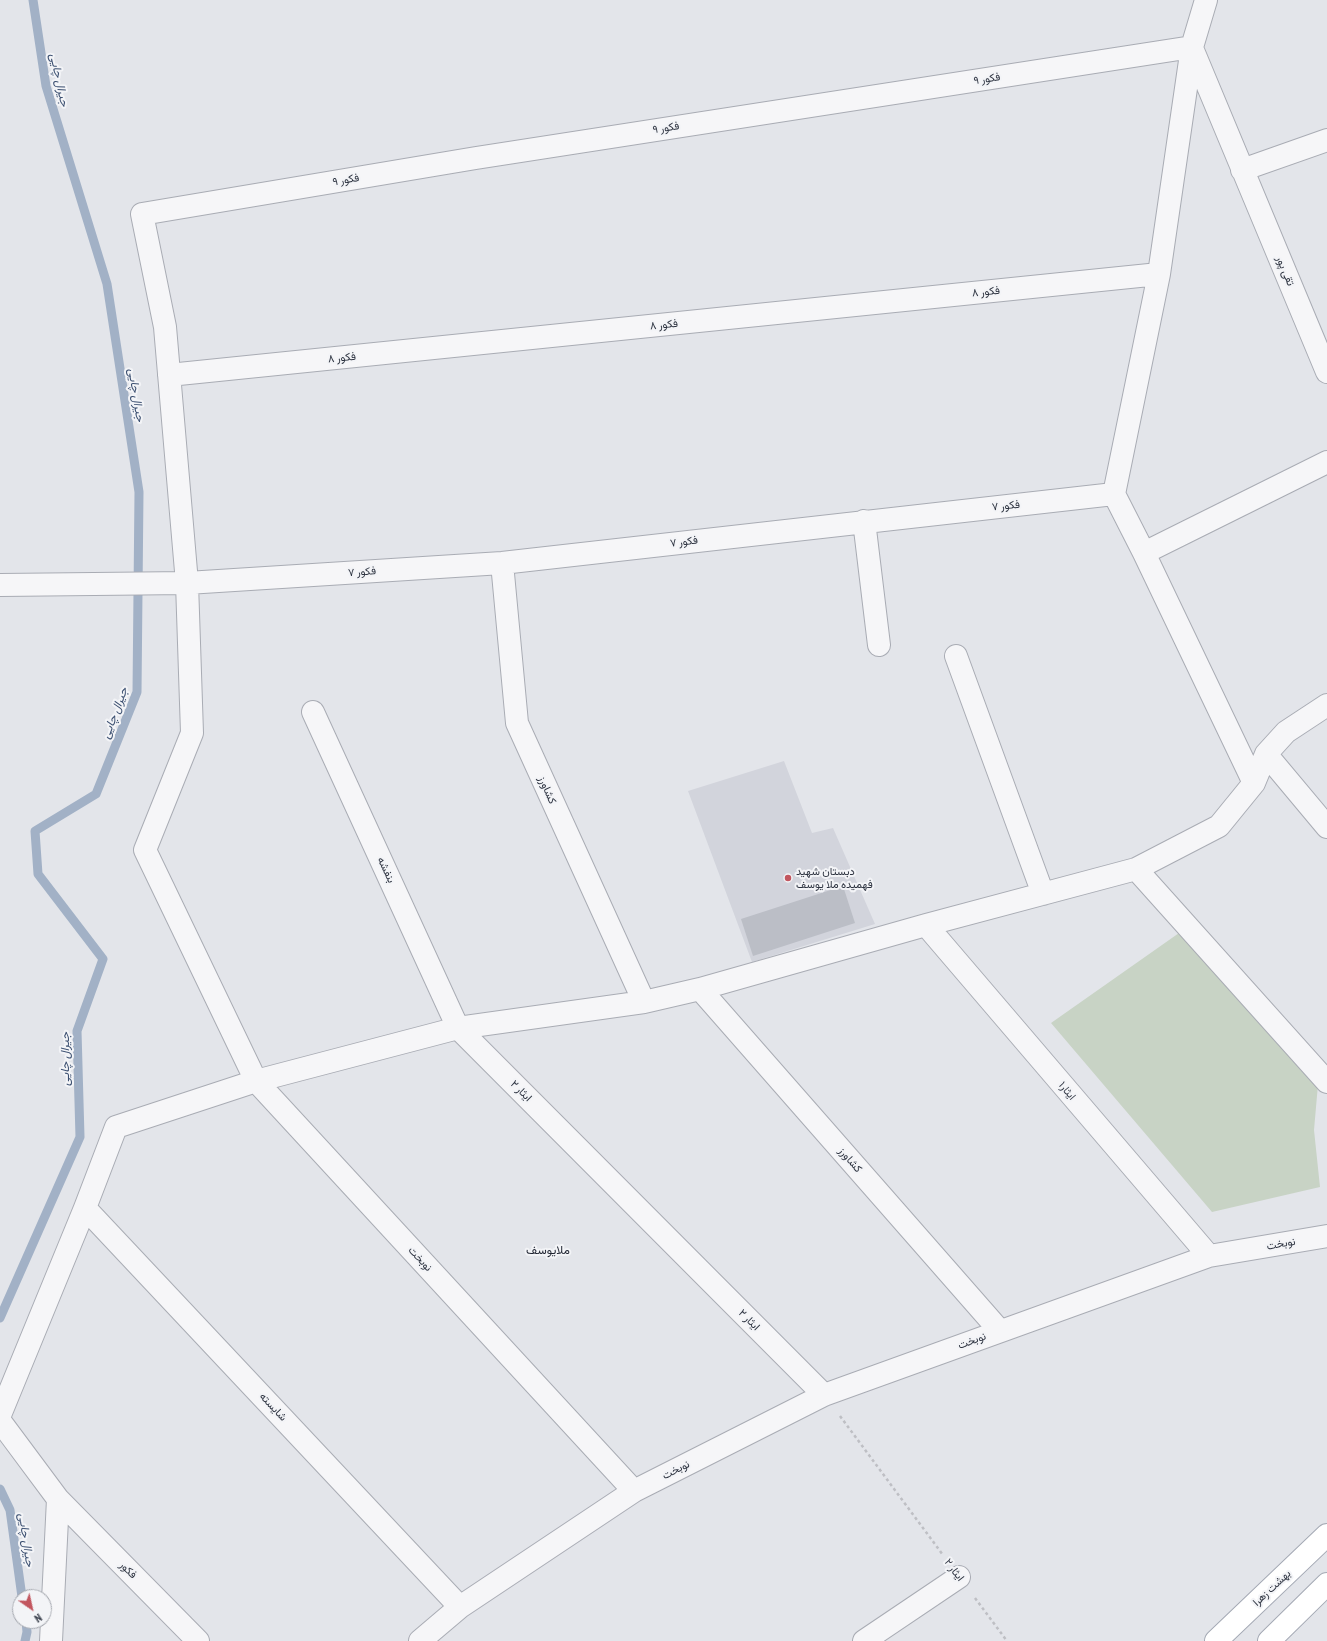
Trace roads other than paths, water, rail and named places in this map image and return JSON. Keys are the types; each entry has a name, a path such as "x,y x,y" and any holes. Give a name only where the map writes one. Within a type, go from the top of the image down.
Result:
{"main road":[{"name":"بهشت زهرا","path":"1216,1641 1327,1535"},
{"path":"1269,1641 1327,1584"}],"street":[{"path":"1206,0 1192,47 1159,274 1114,494 1144,553 1254,783"},
{"name":"تقی پور","path":"1192,47 1327,372"},
{"name":"فکور ۹","path":"142,214 476,158 1192,47"},
{"path":"1242,170 1327,140"},
{"name":"نوبخت","path":"142,214 165,328 187,583 192,733 145,850 256,1081 634,1491"},
{"name":"فکور ۸","path":"169,375 1159,274"},
{"path":"1144,553 1327,462"},
{"name":"فکور ۷","path":"0,585 187,583 502,563 1114,494"},
{"path":"864,521 879,645"},
{"name":"کشاورز","path":"502,563 517,723 644,1002"},
{"path":"956,656 1043,894"},
{"path":"0,1415 85,1208 116,1127 256,1081 458,1028 644,1002 700,989 926,925 1136,869 1220,826 1254,783 1266,754 1286,732 1327,705"},
{"name":"بنفشه","path":"313,712 458,1028"},
{"path":"1266,754 1327,827"},
{"path":"1136,869 1327,1082"},
{"name":"ایثار۱","path":"926,925 1209,1256"},
{"name":"کشاورز","path":"700,989 1000,1331"},
{"name":"ایثار ۲","path":"458,1028 824,1395"},
{"name":"شایسته","path":"85,1208 460,1607"},
{"name":"نوبخت","path":"420,1641 460,1607 634,1491 824,1395 1209,1256 1327,1236"},
{"name":"فکور","path":"0,1421 58,1499 198,1641"},
{"path":"51,1641 58,1499"},
{"path":"864,1641 959,1577"}],"waterway":[{"name":"جیرال چایی","path":"0,1318 80,1137 77,1031 103,959 38,874 35,831 96,794 137,692 139,492 107,284 46,86 33,0"},
{"name":"جیرال چایی","path":"0,1489 10,1510 21,1589"},
{"name":"جیرال چایی","path":"25,1641 27,1629"}],"place":[{"name":"دبستان شهید فهمیده ملا یوسف","path":"788,878"}],"district":[{"name":"ملایوسف","path":"548,1251"}]}
